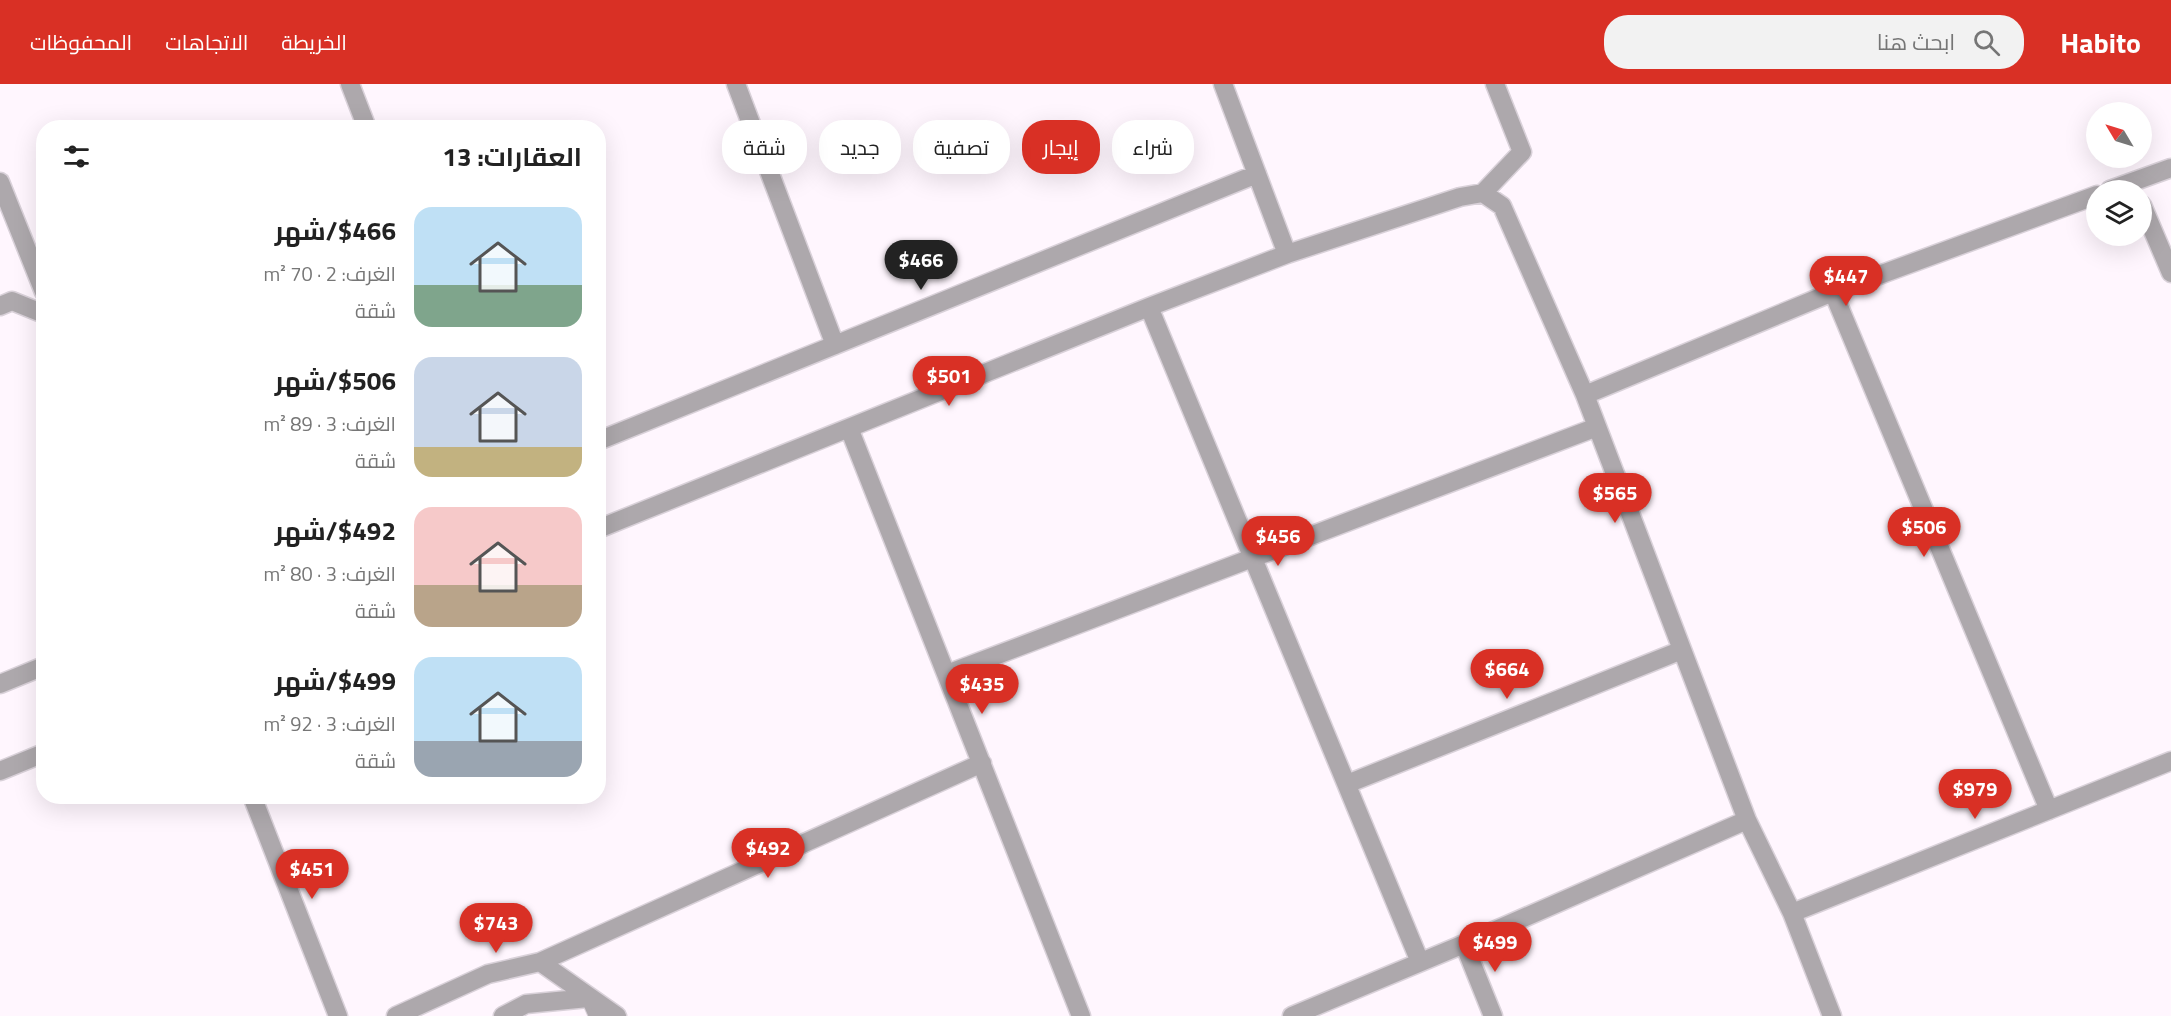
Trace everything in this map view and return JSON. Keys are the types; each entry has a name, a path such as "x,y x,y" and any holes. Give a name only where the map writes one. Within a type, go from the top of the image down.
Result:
{"street":[{"path":"350,84 364,120"},
{"path":"736,84 835,345"},
{"path":"1223,84 1287,254"},
{"path":"606,526 1287,254 1460,197 1483,193 1522,152 1496,84"},
{"path":"2146,180 2171,168"},
{"path":"606,438 1257,174"},
{"path":"0,182 36,272"},
{"path":"1483,193 1502,206 1585,395 1747,820 1792,913 1832,1016"},
{"path":"1585,395 1833,292 2086,199"},
{"path":"2152,228 2171,273"},
{"path":"1833,292 2049,810"},
{"path":"0,306 12,301 36,311"},
{"path":"1149,308 1420,962"},
{"path":"946,674 1597,427"},
{"path":"849,428 1081,1016"},
{"path":"1347,784 1682,650"},
{"path":"0,684 36,669"},
{"path":"0,771 36,756"},
{"path":"1792,913 2171,761"},
{"path":"396,1016 488,974 540,962 982,763"},
{"path":"255,804 338,1016"},
{"path":"1292,1016 1464,944 1747,820"},
{"path":"1464,944 1493,1016"},
{"path":"540,962 588,998 617,1016"},
{"path":"503,1016 526,1004 588,998"}],"lane":[{"path":"588,998 596,1016"}]}
